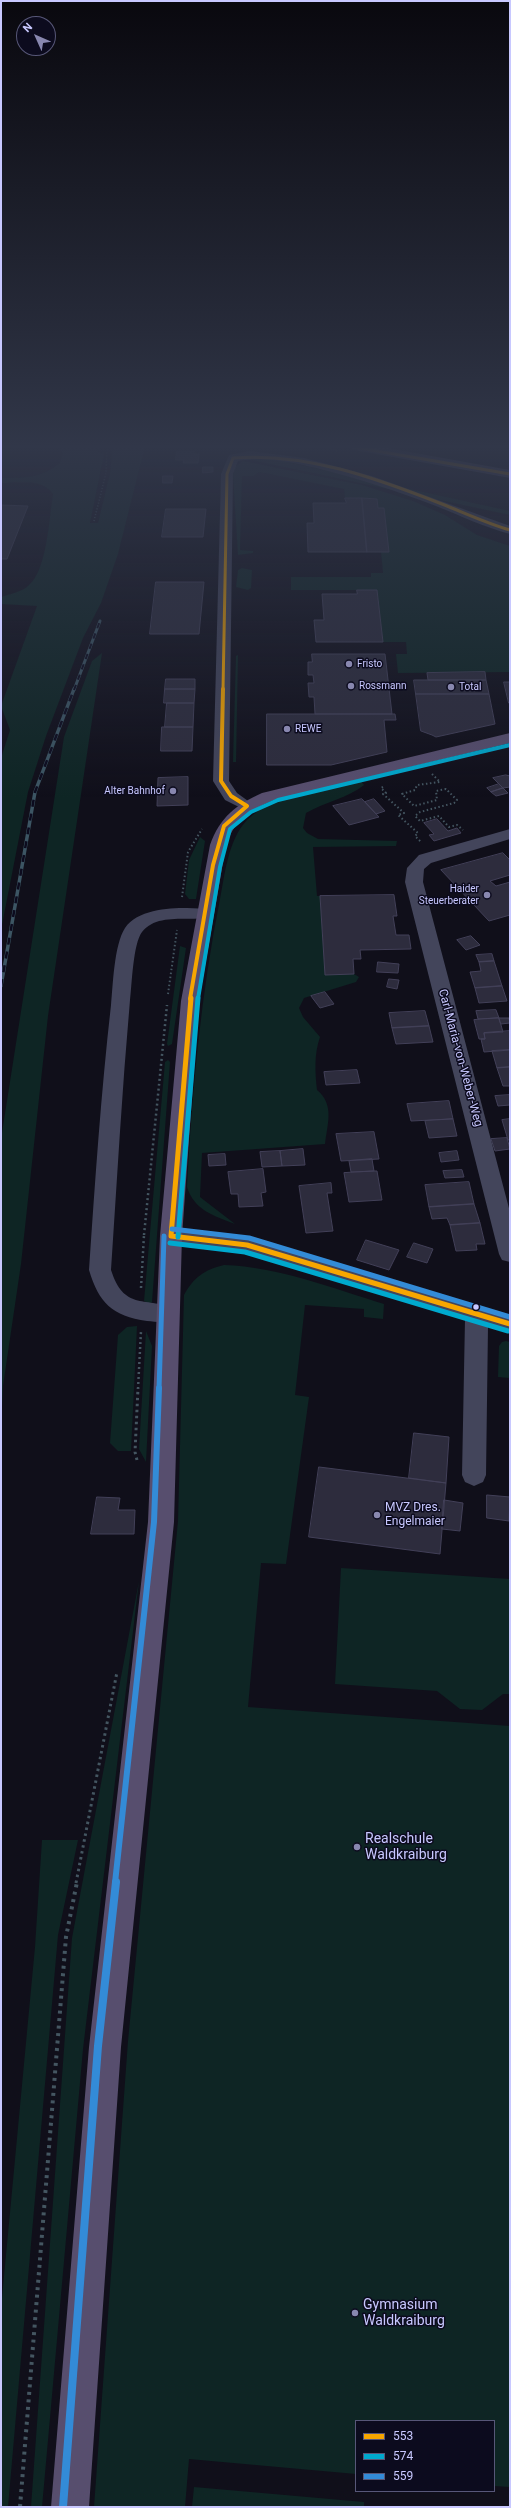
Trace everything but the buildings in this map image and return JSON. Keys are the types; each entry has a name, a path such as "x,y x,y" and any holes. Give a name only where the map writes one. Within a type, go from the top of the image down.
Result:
{"main road":[{"path":"70,2507 78,2383 105,2047 134,1791 161,1522 154,1313 157,1235 190,1001 213,865 224,826 247,806 288,790 510,738"}],"street":[{"path":"225,563 221,781 224,790 230,796 247,806"},
{"path":"444,847 510,834"},
{"name":"Carl-Maria-von-Weber-Weg","path":"444,847 420,863 414,873 414,882 510,1254"},
{"path":"154,1313 122,1306 112,1299 104,1287 100,1270 122,990 128,938 132,930 151,919 180,913 205,913"},
{"path":"157,1235 218,1240 247,1245 510,1324"},
{"path":"474,1475 477,1314"}],"path":[{"path":"388,786 381,788 386,793 383,794 404,813 398,814 418,833 415,836 423,845 444,847 465,833 458,824 449,827 439,816 420,821 415,816 420,812 454,803 457,800 446,789 436,791 437,800 414,806 402,794 415,790 417,785 440,782 432,774 425,776"},
{"path":"139,1464 135,1452 154,1313 161,1047 186,860 194,839 204,828"},
{"path":"20,2507 66,1937 118,1666"}],"green space":[{"path":"41,563 115,563 101,603 83,638 46,736 28,792 1,930 1,758 10,730 1,706 37,606 1,604 1,597 23,589 29,585 35,578"},
{"path":"382,563 510,563 510,672 398,673 396,654 407,654 406,642 383,642 377,590 291,590 291,577 371,577 371,573 383,573"},
{"path":"242,568 252,570 251,588 248,590 236,587 238,570"},
{"path":"102,653 48,1016 21,1264 3,1386 1,1428 1,1139 64,737 92,661"},
{"path":"238,655 236,762 233,762 236,656"},
{"path":"359,779 364,785 358,789 344,797 306,813 303,828 307,833 318,839 397,841 396,846 313,847 317,896 320,896 325,974 354,974 359,977 356,982 304,998 299,1008 303,1017 320,1037 316,1056 316,1077 317,1090 323,1096 328,1108 325,1144 202,1153 200,1197 235,1224 212,1215 200,1207 190,1195 187,1187 198,1043 213,935 231,847 235,837 247,820 271,803 300,793"},
{"path":"200,837 205,841 196,899 189,899 185,894 189,860"},
{"path":"180,946 186,948 172,1044 168,1046 167,1044"},
{"path":"168,1060 170,1062 152,1302 150,1304 144,1301 165,1062"},
{"path":"224,1265 285,1274 384,1304 383,1319 364,1317 364,1309 305,1305 295,1395 309,1397 286,1564 261,1563 248,1707 510,1726 510,2487 495,2486 495,2420 355,2420 355,2474 189,2459 185,2507 94,2507 128,2041 178,1521 184,1295 192,1283 200,1275 211,1269"},
{"path":"137,1326 131,1451 118,1451 110,1443 118,1335 127,1327"},
{"path":"146,1331 152,1346 146,1462 139,1449"},
{"path":"502,1342 510,1342 510,1378 498,1377 499,1346"},
{"path":"341,1568 510,1579 510,1694 503,1694 482,1710 460,1709 437,1691 335,1684"},
{"path":"139,1581 83,2049 42,2507 31,2507 72,1938"},
{"path":"42,1840 78,1840 58,1935 8,2507 1,2507 1,2308 35,1947"},
{"path":"194,2487 364,2502 364,2507 192,2507"}],"railway":[{"path":"74,690 100,621"},
{"path":"1,986 35,792 74,689"}],"transit line":[{"name":"553","path":"225,563 221,781 231,796 247,806"},
{"name":"574","path":"178,1237 197,1002 220,867 230,829 251,812 278,800 510,745"},
{"name":"553","path":"171,1236 190,1001 213,865 224,826 247,806"},
{"name":"559","path":"172,1229 249,1238 510,1317"},
{"name":"559","path":"63,2507 98,2046 154,1522 164,1236"},
{"name":"553","path":"171,1236 247,1245 510,1324"},
{"name":"574","path":"170,1243 245,1252 508,1331"}],"place":[{"name":"Fristo","path":"349,664"},
{"name":"Rossmann","path":"351,686"},
{"name":"Total","path":"451,687"},
{"name":"REWE","path":"287,729"},
{"name":"Alter Bahnhof","path":"173,791"},
{"name":"Haider Steuerberater","path":"487,895"},
{"name":"MVZ Dres. Engelmaier","path":"377,1515"},
{"name":"Realschule Waldkraiburg","path":"357,1847"},
{"name":"Gymnasium Waldkraiburg","path":"355,2313"}]}
